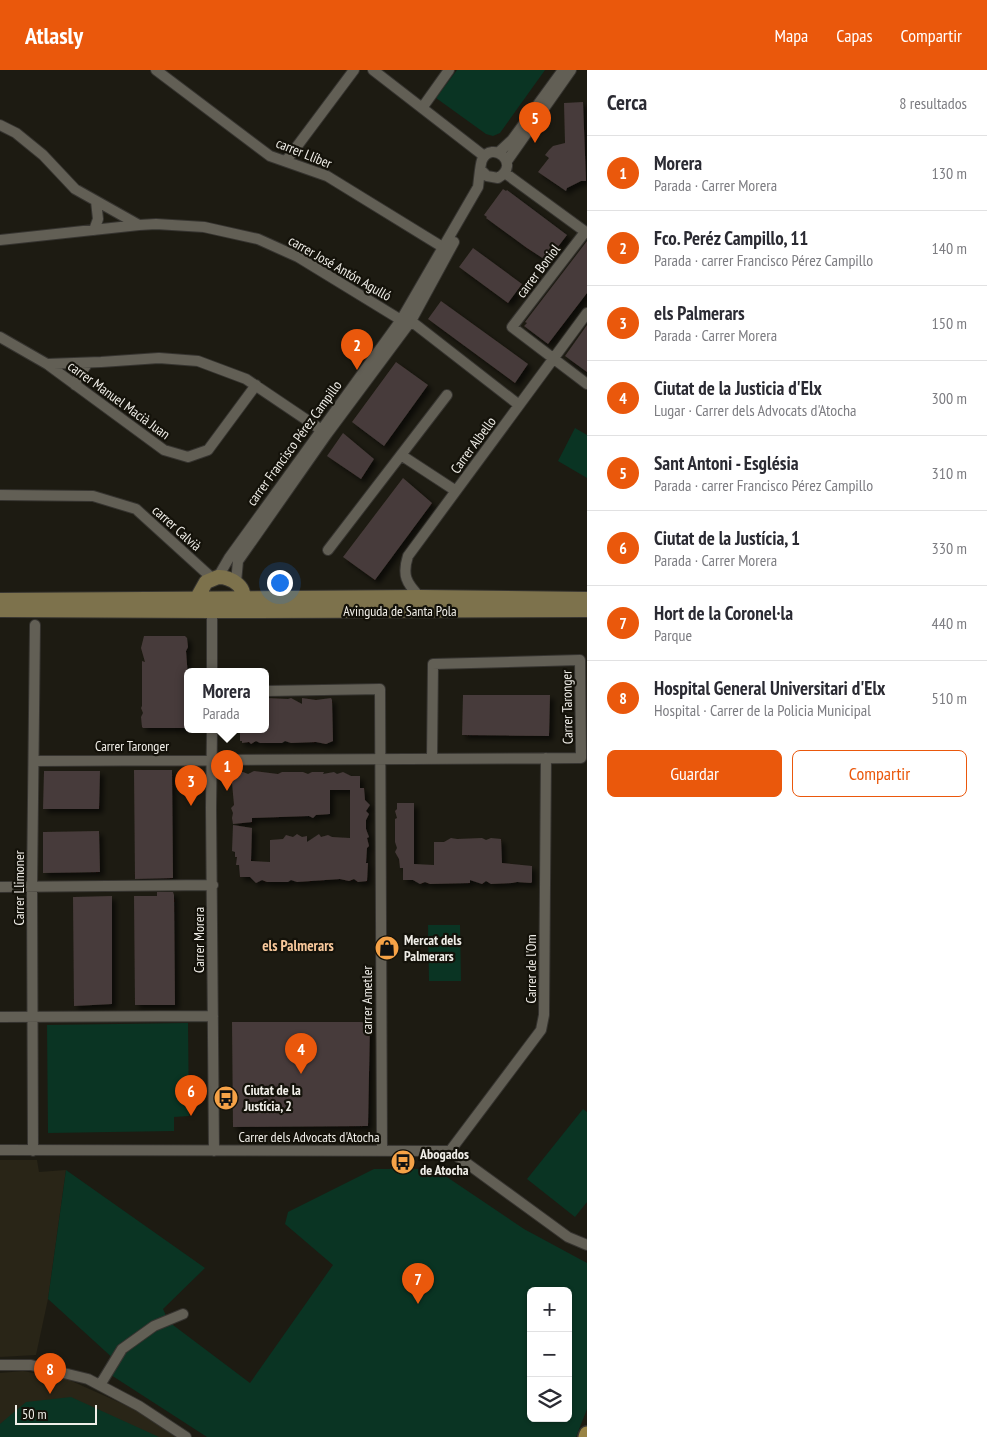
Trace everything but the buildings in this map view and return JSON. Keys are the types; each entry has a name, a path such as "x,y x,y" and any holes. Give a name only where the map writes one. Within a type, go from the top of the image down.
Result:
{"main road":[{"path":"212,611 200,605 197,598 206,582 215,578 230,578 236,582 241,590 242,597"},
{"name":"Avinguda de Santa Pola","path":"212,611 235,605 240,602 242,597"},
{"name":"Avinguda de Santa Pola","path":"0,600 242,597 587,599"},
{"name":"Avinguda de Santa Pola","path":"0,610 587,610"}],"street":[{"name":"carrer Llíber","path":"156,70 270,156 327,176 446,250"},
{"path":"286,161 354,70"},
{"path":"373,70 484,156"},
{"path":"422,108 450,70"},
{"path":"498,153 512,140 563,70"},
{"path":"507,161 572,70"},
{"name":"carrer José Antón Agulló","path":"0,125 16,133 43,154 75,189 139,225 156,224 204,228 258,239 298,257 406,321 519,405"},
{"path":"491,152 498,153 502,154 507,161 507,168 498,178 492,178 481,170 481,162 484,156 491,152"},
{"name":"carrer Francisco Pérez Campillo","path":"446,250 478,187 481,170"},
{"path":"505,172 586,233"},
{"name":"carrer Francisco Pérez Campillo","path":"215,578 406,321 446,250 492,178"},
{"path":"94,230 98,219 96,201"},
{"path":"0,240 139,225"},
{"name":"carrer Boniol","path":"553,359 512,327 586,233"},
{"name":"Carrer Albello","path":"420,597 406,579 404,567 408,556 587,313"},
{"name":"carrer Manuel Macià Juan","path":"0,337 47,364 164,450 188,457 208,450 256,385"},
{"path":"47,364 159,358 198,362 246,378 324,431"},
{"path":"553,359 587,384"},
{"path":"75,385 79,375 88,363"},
{"path":"328,550 447,395"},
{"name":"carrer Francisco Pérez Campillo","path":"236,582 238,561 324,431"},
{"path":"401,455 456,491"},
{"path":"0,487 12,495"},
{"name":"carrer Calvià","path":"0,495 93,496 136,509 215,578"},
{"path":"212,611 212,668"},
{"name":"Carrer Llimoner","path":"33,1150 32,887 35,625"},
{"name":"Carrer Taronger","path":"34,761 432,759 546,758 581,758 580,660 433,664 432,759"},
{"path":"269,691 380,690 380,759"},
{"name":"Carrer Morera","path":"212,733 214,1151"},
{"name":"Carrer de l'Om","path":"450,1151 541,1030 544,1015 546,758"},
{"name":"carrer Ametler","path":"380,759 382,1151"},
{"path":"0,888 213,885"},
{"path":"0,1018 213,1016"},
{"name":"Carrer dels Advocats d'Atocha","path":"0,1150 450,1151"},
{"path":"450,1151 568,1237 587,1245"},
{"path":"100,1385 122,1349 154,1326 183,1314"},
{"path":"0,1365 30,1365 88,1379 139,1406 186,1437"}],"shaded area":[{"path":"0,1160 37,1160 39,1172 66,1170 48,1299 36,1355 0,1357"},
{"path":"23,1371 67,1379 134,1409 177,1437 0,1437 0,1373"}],"green space":[{"path":"457,70 545,70 500,133 493,136 486,134 436,98"},
{"path":"575,428 587,435 587,478 558,461"},
{"path":"428,925 460,925 461,981 429,981"},
{"path":"188,1023 189,1116 174,1117 174,1131 48,1133 47,1025"},
{"path":"583,1109 587,1112 587,1202 575,1217 527,1179"},
{"path":"374,1169 435,1169 524,1229 587,1263 587,1409 576,1437 207,1437 111,1375 116,1361 48,1299 66,1170 205,1268 163,1309 169,1322 250,1383 333,1265 285,1224 288,1212"},
{"path":"71,1397 159,1437 0,1437 0,1424 26,1402"}],"place":[{"name":"Sant Antoni - Església","path":"535,143"},
{"name":"Fco. Peréz Campillo, 11","path":"357,370"},
{"name":"Morera","path":"227,791"},
{"name":"els Palmerars","path":"191,806"},
{"name":"Mercat dels Palmerars","path":"387,948"},
{"name":"Ciutat de la Justicia d'Elx","path":"301,1074"},
{"name":"Ciutat de la Justícia, 2","path":"226,1098"},
{"name":"Ciutat de la Justícia, 1","path":"191,1116"},
{"name":"Abogados de Atocha","path":"403,1162"},
{"name":"Hort de la Coronel·la","path":"418,1304"},
{"name":"Hospital General Universitari d'Elx","path":"50,1394"}],"district":[{"name":"els Palmerars","path":"298,946"}]}
